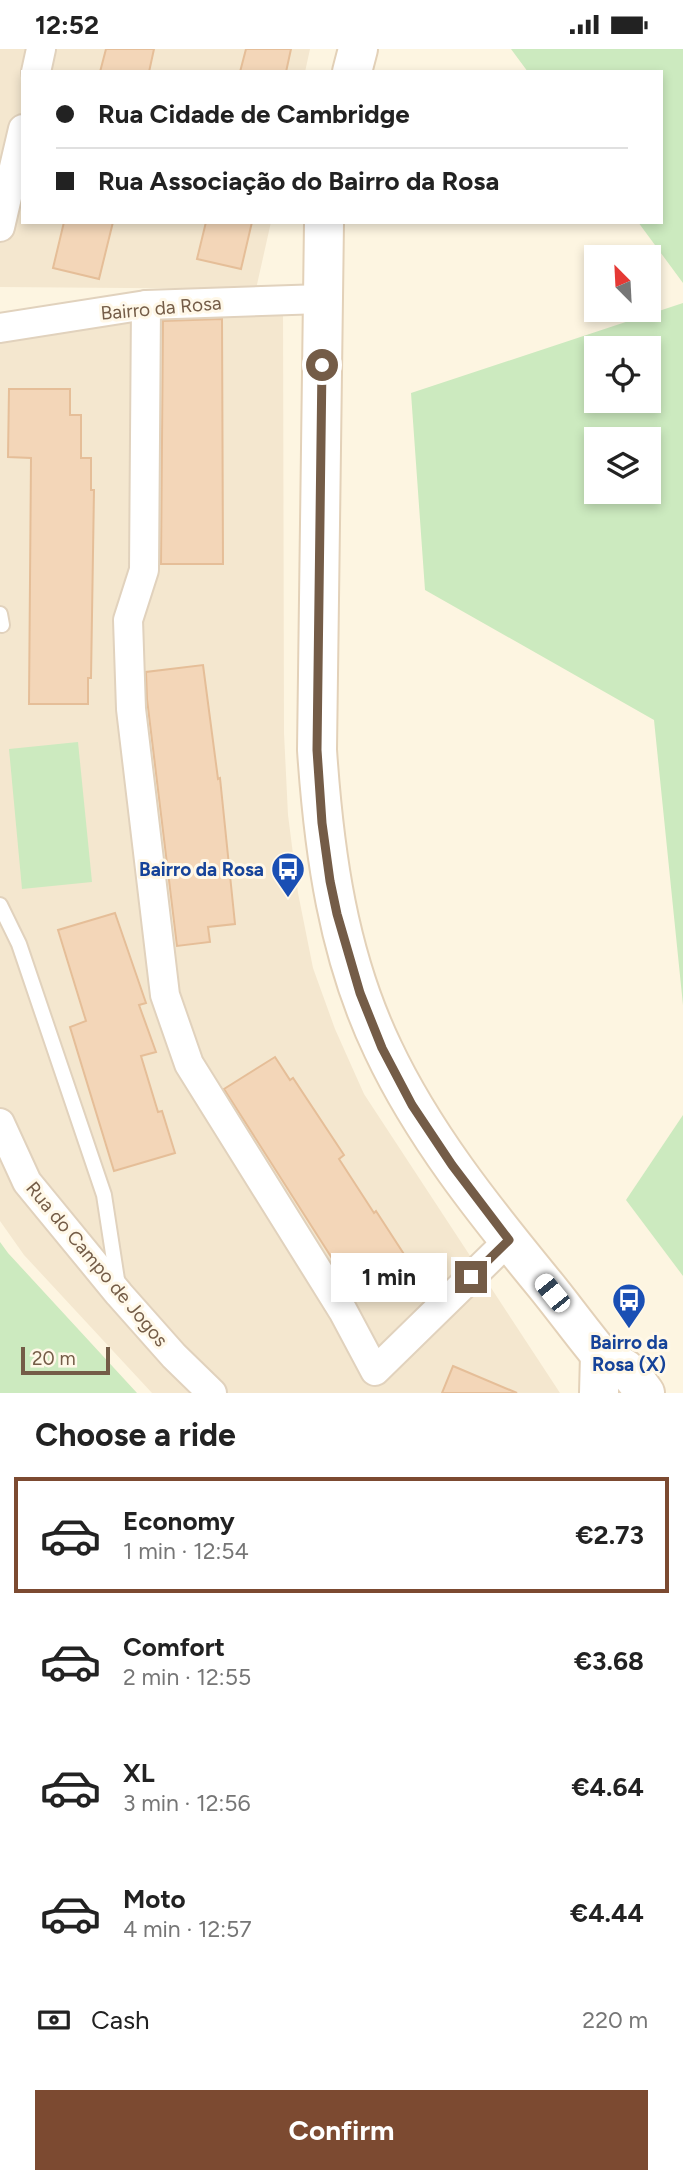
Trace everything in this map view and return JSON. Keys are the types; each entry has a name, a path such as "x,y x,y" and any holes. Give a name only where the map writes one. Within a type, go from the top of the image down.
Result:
{"street":[{"path":"36,70 41,49"},
{"path":"353,70 358,49"},
{"path":"0,227 21,138"},
{"path":"324,224 317,750 322,823 337,914 360,993 382,1048 412,1105 452,1165 600,1355 627,1370 645,1393"},
{"name":"Bairro da Rosa","path":"0,328 146,305 323,299"},
{"path":"146,305 144,570 128,620 131,709 165,995 189,1064 343,1311 375,1371 509,1240"},
{"name":"Rua do Campo de Jogos","path":"0,1122 27,1182 119,1294 174,1356 212,1393"},
{"path":"599,1393 600,1355"}],"lane":[{"path":"0,905 19,944 104,1195 119,1294"}],"shaded area":[{"path":"0,49 310,49 305,70 21,70 21,224 271,224 256,289 0,287"},
{"name":"Bairro da Rosa","path":"283,304 284,733 288,815 298,893 313,968 335,1029 364,1094 560,1393 152,1393 24,1255 0,1221 0,319"}],"green space":[{"path":"511,49 683,49 683,283 662,255 662,245 655,245 639,224 663,224 663,70 527,70"},
{"path":"683,303 683,1005 654,720 425,590 411,393 626,322 662,322 662,310"},
{"path":"78,742 92,882 22,889 9,749"},
{"path":"683,1115 683,1276 626,1200"},
{"path":"0,1242 8,1253 137,1393 0,1393"}],"building":[{"path":"106,49 154,49 149,70 101,70"},
{"path":"246,49 291,49 286,70 241,70"},
{"path":"64,224 113,224 99,279 53,268"},
{"path":"206,224 252,224 241,269 197,259"},
{"path":"222,319 223,564 161,564 163,321"},
{"path":"9,389 70,389 70,415 81,415 81,458 91,458 91,490 94,490 91,678 88,678 88,704 29,704 31,458 8,457"},
{"path":"203,665 218,779 220,778 235,924 208,927 210,942 177,946 146,672"},
{"path":"115,913 146,1003 139,1005 156,1052 141,1056 158,1112 162,1111 175,1153 114,1171 70,1027 86,1021 58,930"},
{"path":"275,1057 290,1080 293,1078 344,1155 339,1159 411,1265 358,1299 224,1089"},
{"path":"453,1366 517,1393 442,1393"}],"place":[{"name":"Bairro da Rosa","path":"288,899"},
{"name":"Bairro da Rosa (X)","path":"629,1330"}],"route":[{"path":"322,365 317,750 322,823 330,881 360,993 382,1048 412,1105 452,1165 509,1240 471,1277"}]}
